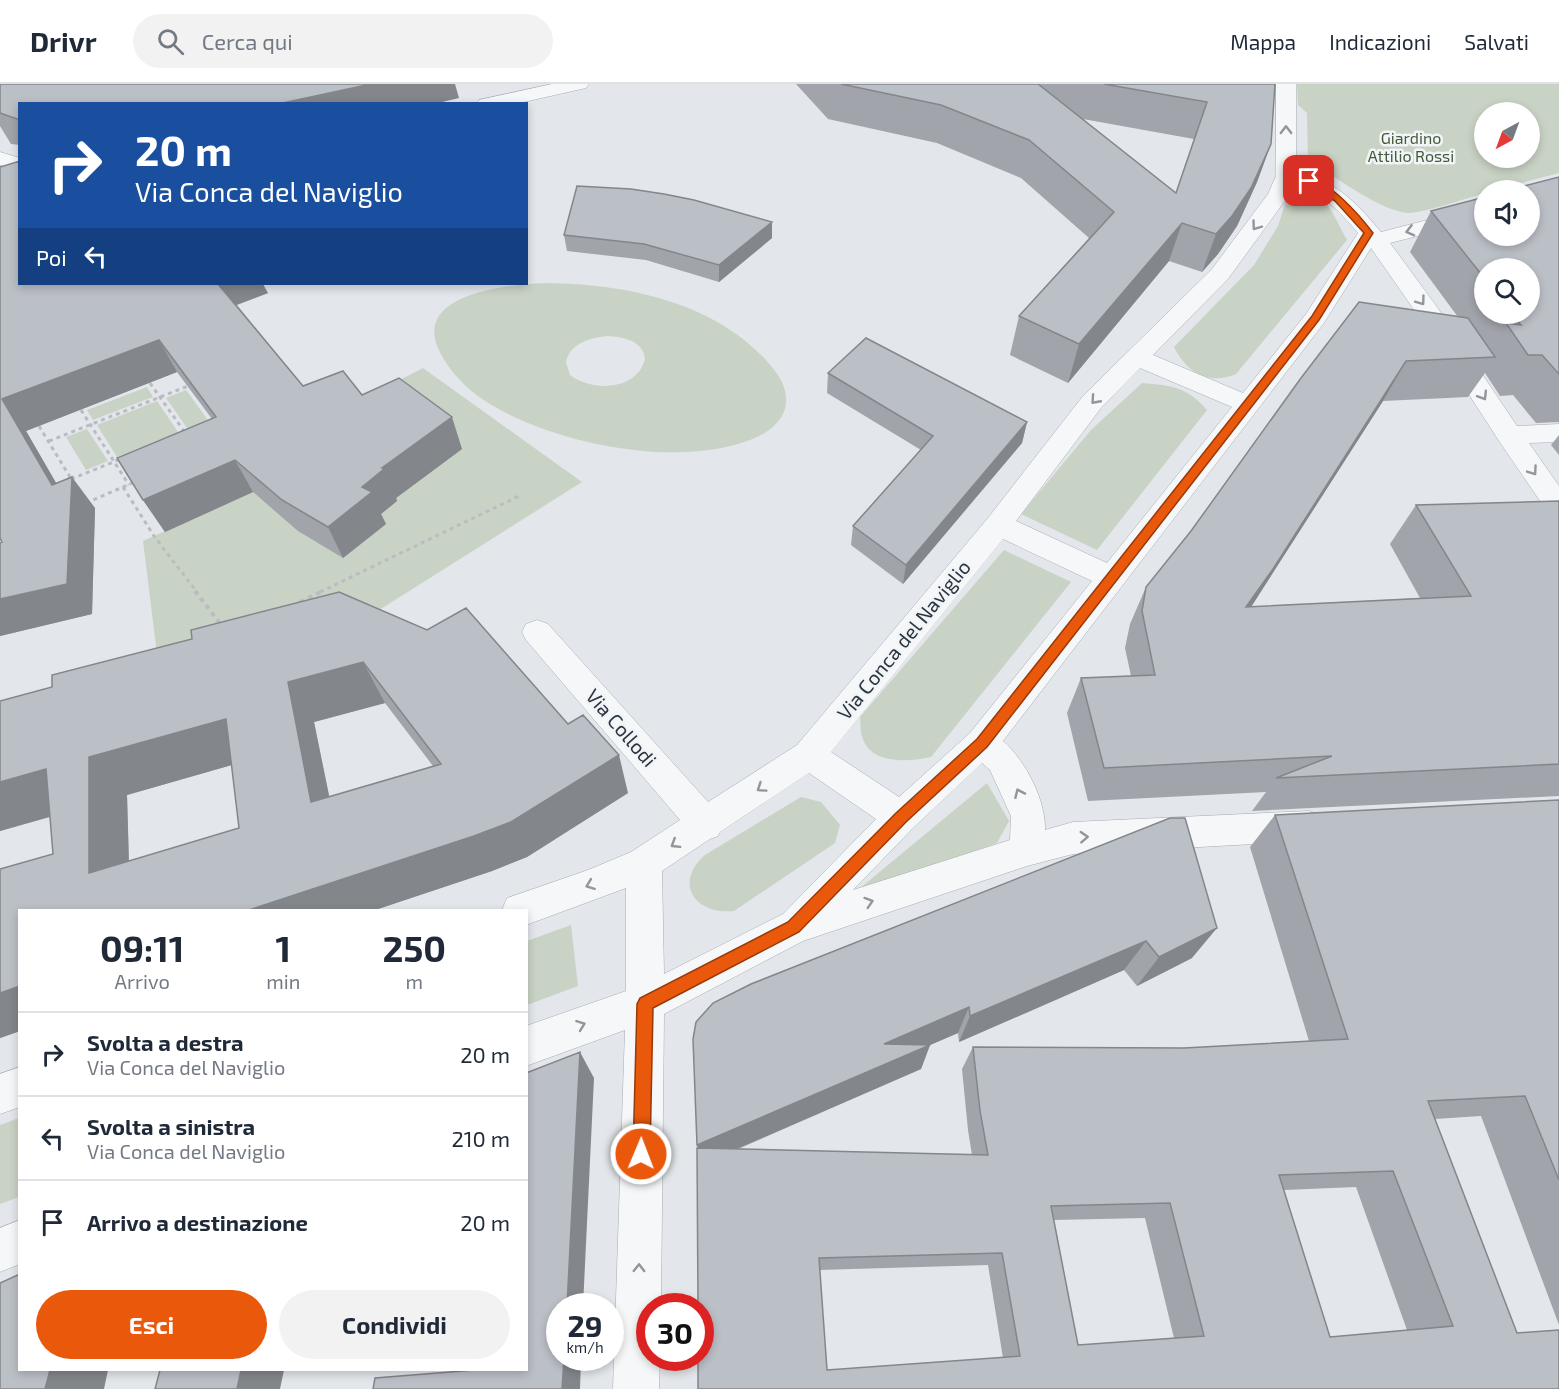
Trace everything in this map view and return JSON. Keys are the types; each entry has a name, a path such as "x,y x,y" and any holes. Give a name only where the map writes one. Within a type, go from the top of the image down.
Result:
{"street":[{"path":"495,102 579,84"},
{"name":"Via Conca del Naviglio","path":"523,909 595,884 644,862 706,825 809,755 998,525 1092,402 1220,274 1278,195 1286,176 1286,84"},
{"path":"0,158 18,165"},
{"path":"1286,176 1320,186 1338,199 1372,236 1441,329 1508,435 1559,507"},
{"path":"793,927 901,818 982,743 1247,404 1332,310 1372,236 1474,214"},
{"path":"1408,324 1441,329"},
{"path":"1135,357 1247,404"},
{"path":"1508,435 1559,433"},
{"path":"998,525 1112,578"},
{"name":"Via Collodi","path":"537,632 706,825"},
{"path":"982,743 1002,760 1018,790 1028,816 1027,850"},
{"path":"809,755 901,818"},
{"path":"528,1045 645,1004 793,927 1027,850 1073,838 1346,824"},
{"path":"636,1389 645,1004 644,862"},
{"path":"0,1094 18,1088"},
{"path":"0,1250 18,1243"}],"path":[{"path":"150,383 189,439"},
{"path":"49,441 188,386"},
{"path":"81,410 129,485"},
{"path":"39,426 76,487"},
{"path":"175,437 193,429"},
{"path":"71,479 124,458"},
{"path":"81,495 85,503 139,480"},
{"path":"123,487 154,536 223,627"},
{"path":"295,605 521,495"}],"green space":[{"name":"Giardino Attilio Rossi","path":"1297,84 1559,84 1559,173 1533,180 1474,180 1474,196 1424,211 1409,213 1398,211 1371,200 1308,160 1307,113 1298,105"},
{"path":"1304,190 1319,197 1325,203 1347,240 1236,374 1217,378 1192,370 1174,347 1254,265 1278,226 1288,195"},
{"path":"528,284 577,284 635,292 692,310 719,323 743,339 765,359 782,381 786,405 780,419 768,431 747,441 717,449 684,452 613,447 543,429 512,416 485,401 460,381 442,356 434,335 438,318 450,305 467,296 488,290","holes":["607,336 626,339 640,348 645,359 640,370 624,383 601,386 579,381 570,375 566,362 576,346 594,338"]},
{"path":"423,368 582,482 349,629 159,670 143,541 299,471 362,399"},
{"path":"1142,383 1178,389 1192,396 1207,410 1097,550 1021,514 1091,430"},
{"path":"147,387 153,397 93,420 87,410"},
{"path":"186,390 208,420 187,428 166,398"},
{"path":"157,401 178,432 117,457 97,425"},
{"path":"87,429 108,461 86,470 66,437"},
{"path":"1004,550 1071,582 931,757 901,760 881,757 866,745 862,736 860,717"},
{"path":"987,783 1009,821 997,843 853,894"},
{"path":"801,797 821,802 840,825 835,843 734,911 720,911 699,902 690,886 691,876 695,866 705,855"},
{"path":"571,925 578,986 528,1005 528,941"},
{"path":"18,1118 18,1197 0,1204 0,1125"}],"building":[{"path":"0,84 371,84 287,102 18,102 18,119 0,113"},
{"path":"841,84 1038,84 1176,193 1207,102 1104,84 1275,84 1271,144 1251,188 1232,216 1216,234 1182,223 1079,344 1019,316 1114,212 1029,140 941,105"},
{"path":"18,162 18,285 219,285 303,386 343,371 362,395 399,378 452,417 382,468 384,469 362,487 372,492 328,527 282,500 235,460 143,500 117,458 216,417 159,340 2,399 52,485 72,477 67,584 0,599 0,543 2,542 0,538 0,167"},
{"path":"1559,177 1559,374 1542,355 1528,355 1507,324 1540,324 1540,258 1474,258 1474,265 1431,211 1474,200 1474,246 1540,246 1540,182"},
{"path":"577,186 631,189 664,194 772,222 719,265 644,244 564,235"},
{"path":"1359,302 1468,318 1495,357 1406,361 1273,569 1246,607 1471,596 1416,505 1559,501 1559,764 1276,778 1332,756 1104,768 1081,678 1155,675 1142,611 1146,587 1191,531 1301,378"},
{"path":"866,338 1027,422 906,565 853,526 933,436 828,373"},
{"path":"339,592 427,630 466,608 568,724 583,715 619,755 511,822 252,909 18,909 18,987 0,993 0,869 53,854 46,769 0,782 0,701 52,687 52,675 192,639 191,630","holes":["363,662 441,764 311,802 288,682","226,719 239,828 89,873 89,757"]},
{"path":"1559,800 1559,1180 1525,1096 1428,1101 1517,1333 1559,1330 1559,1389 698,1389 698,1371 714,1371 714,1293 698,1293 697,1148 988,1155 980,1111 973,1047 1184,1048 1348,1039 1275,815","holes":["1393,1171 1453,1326 1330,1337 1279,1175","1170,1203 1204,1336 1078,1345 1051,1206","1002,1253 1020,1356 827,1370 819,1258"]},
{"path":"1170,818 1185,818 1217,928 1159,957 1146,941 970,1016 969,1007 884,1044 930,1045 697,1145 693,1039 696,1022 713,1003 751,984"},
{"path":"580,1052 568,1293 546,1293 546,1371 563,1371 562,1389 373,1389 375,1378 462,1371 528,1371 528,1072"},
{"path":"18,1275 18,1371 50,1371 45,1389 0,1389 0,1283"},
{"path":"160,1371 241,1371 237,1389 155,1389"}],"route":[{"path":"641,1154 645,1004 793,927 901,818 982,743 1323,308 1369,233 1338,199 1309,181"}]}
